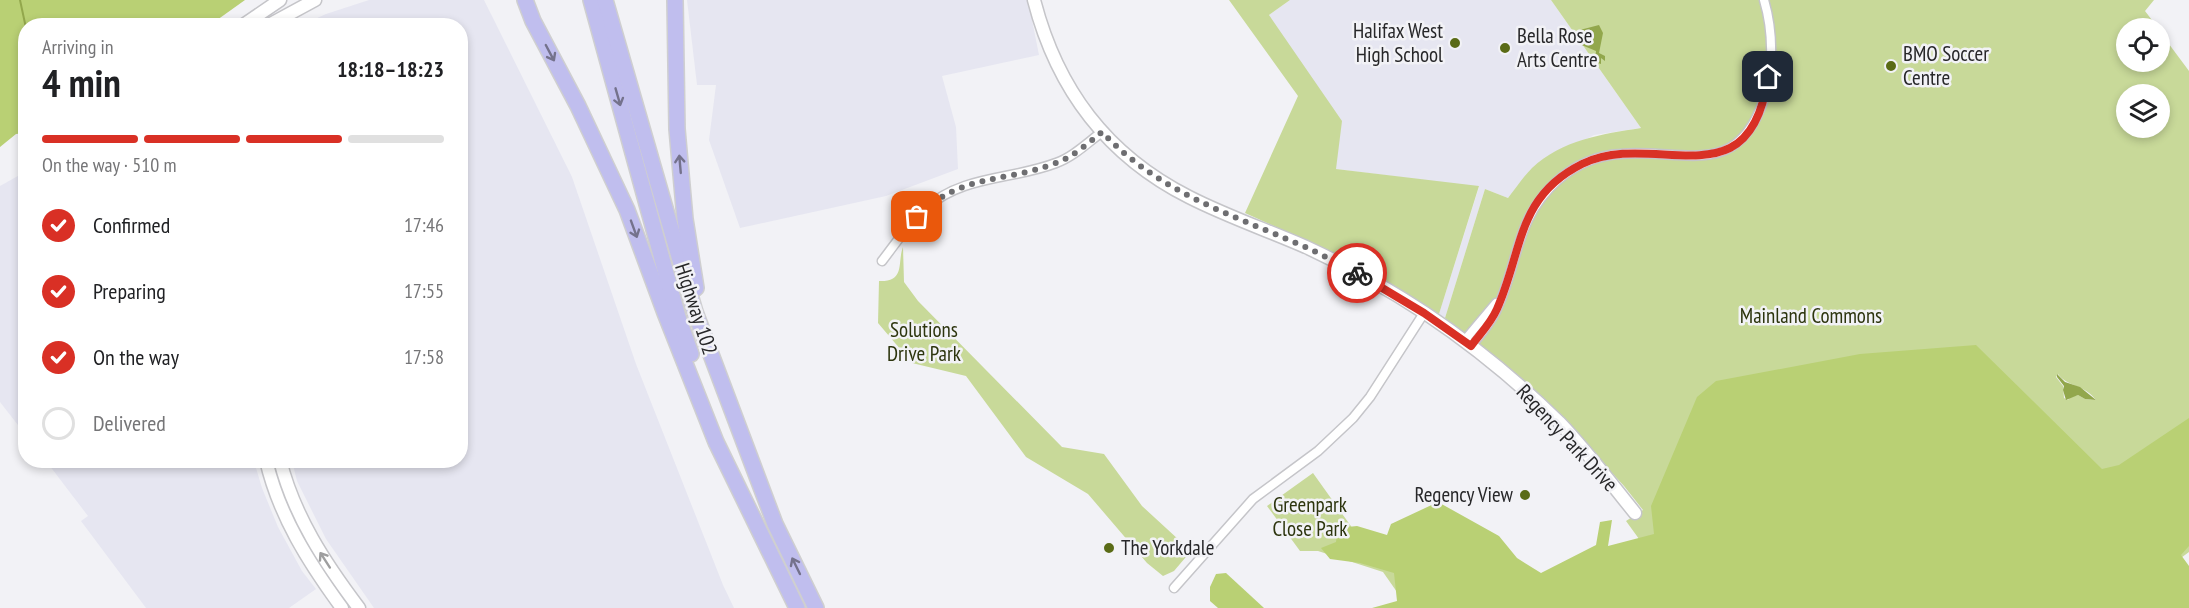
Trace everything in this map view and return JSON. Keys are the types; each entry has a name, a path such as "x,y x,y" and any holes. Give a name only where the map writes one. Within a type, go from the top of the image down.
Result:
{"highway":[{"path":"525,0 532,21 578,106 627,210 716,442 798,608"},
{"name":"Highway 102","path":"591,0 682,327 730,456 798,608"},
{"name":"Highway 102","path":"605,0 695,312 775,524 816,608"},
{"path":"675,0 677,129 685,219 698,300 775,524"}],"street":[{"path":"254,18 280,0"},
{"path":"282,18 315,0"},
{"name":"Regency Park Drive","path":"1034,0 1048,44 1067,84 1102,132 1135,164 1190,198 1305,247 1350,269 1424,313 1511,378 1560,423 1635,513"},
{"path":"1467,344 1502,296 1520,236 1528,218 1542,196 1569,172 1599,158 1619,154 1687,157 1719,153 1742,139 1751,130 1766,92 1770,62 1770,26 1764,0"},
{"path":"882,261 907,228 927,207 948,193 977,181 1058,163 1102,132"},
{"path":"1174,588 1246,507 1318,451 1353,418 1370,397 1424,313"},
{"path":"268,468 280,505 297,540 318,576 342,608"},
{"path":"282,468 304,525 359,608"}],"shaded area":[{"path":"0,0 245,0 220,18 18,18 18,134 0,147"},
{"path":"369,0 484,0 572,177 636,364 734,608 374,608 326,539 297,481 294,468 468,468 468,18 317,18"},
{"path":"687,0 1028,0 1039,55 942,76 956,127 958,169 886,196 740,228 709,140 716,85 697,85"},
{"name":"Halifax West High School","path":"1290,0 1551,0 1641,128 1594,135 1533,168 1508,198 1485,189 1445,318 1439,314 1479,187 1336,169 1269,15"},
{"path":"1599,25 1603,33 1599,53 1605,56 1605,61 1601,58 1601,64 1595,62 1596,51 1577,43 1573,38 1576,31"},
{"path":"18,176 18,425 0,402 0,186"},
{"path":"1976,345 2102,469 2119,465 2189,418 2189,546 2181,555 2189,566 2189,608 1372,608 1397,601 1394,573 1360,563 1330,559 1321,548 1336,542 1338,528 1357,526 1387,535 1391,524 1438,502 1499,536 1517,558 1541,573 1596,545 1600,522 1612,520 1608,546 1654,534 1651,506 1697,397 1716,381 1860,354"},
{"path":"2057,374 2065,382 2080,387 2096,400 2085,399 2078,395 2066,400 2064,386"},
{"path":"51,468 256,468 278,527 302,571 316,589 289,608 146,608 81,521 88,516"},
{"path":"1226,573 1264,608 1218,608 1210,601 1210,587 1216,574"}],"green space":[{"path":"1229,0 1290,0 1269,15 1342,121 1336,169 1479,186 1439,314 1349,260 1245,213 1298,96"},
{"name":"Mainland Commons","path":"1551,0 2154,0 2145,11 2150,18 2116,18 2116,72 2170,72 2170,45 2189,71 2189,552 2113,608 1689,608 1626,521 1643,510 1624,486 1543,398 1445,318 1485,189 1508,198 1532,168 1544,158 1569,145 1597,136 1641,128","holes":["2058,374 2086,391 2096,400 2085,399 2078,395 2068,400 2064,398 2063,386 2056,377"]},
{"name":"Solutions Drive Park","path":"903,247 904,282 918,301 1062,447 1104,454 1142,506 1191,551 1174,571 1163,576 1147,563 1088,494 1026,457 966,376 912,363 878,323 879,281 888,280 897,275"},
{"name":"Greenpark Close Park","path":"1313,473 1373,557 1392,544 1404,602 1383,572 1318,551 1300,551 1267,506"}],"waterway":[{"path":"20,0 24,18"}],"way so far":[{"path":"917,217 927,207 962,186 1058,163 1102,132 1135,164 1190,198 1305,247 1357,273"}],"place":[{"name":"Halifax West High School","path":"1455,43"},
{"name":"Bella Rose Arts Centre","path":"1505,48"},
{"name":"BMO Soccer Centre","path":"1891,66"},
{"name":"Regency View","path":"1525,495"},
{"name":"The Yorkdale","path":"1109,548"}],"route":[{"path":"1357,273 1424,313 1471,346 1489,324 1498,308 1512,269 1520,236 1528,218 1542,196 1559,179 1584,163 1619,154 1687,157 1719,153 1742,139 1751,130 1762,105 1768,77"}]}
